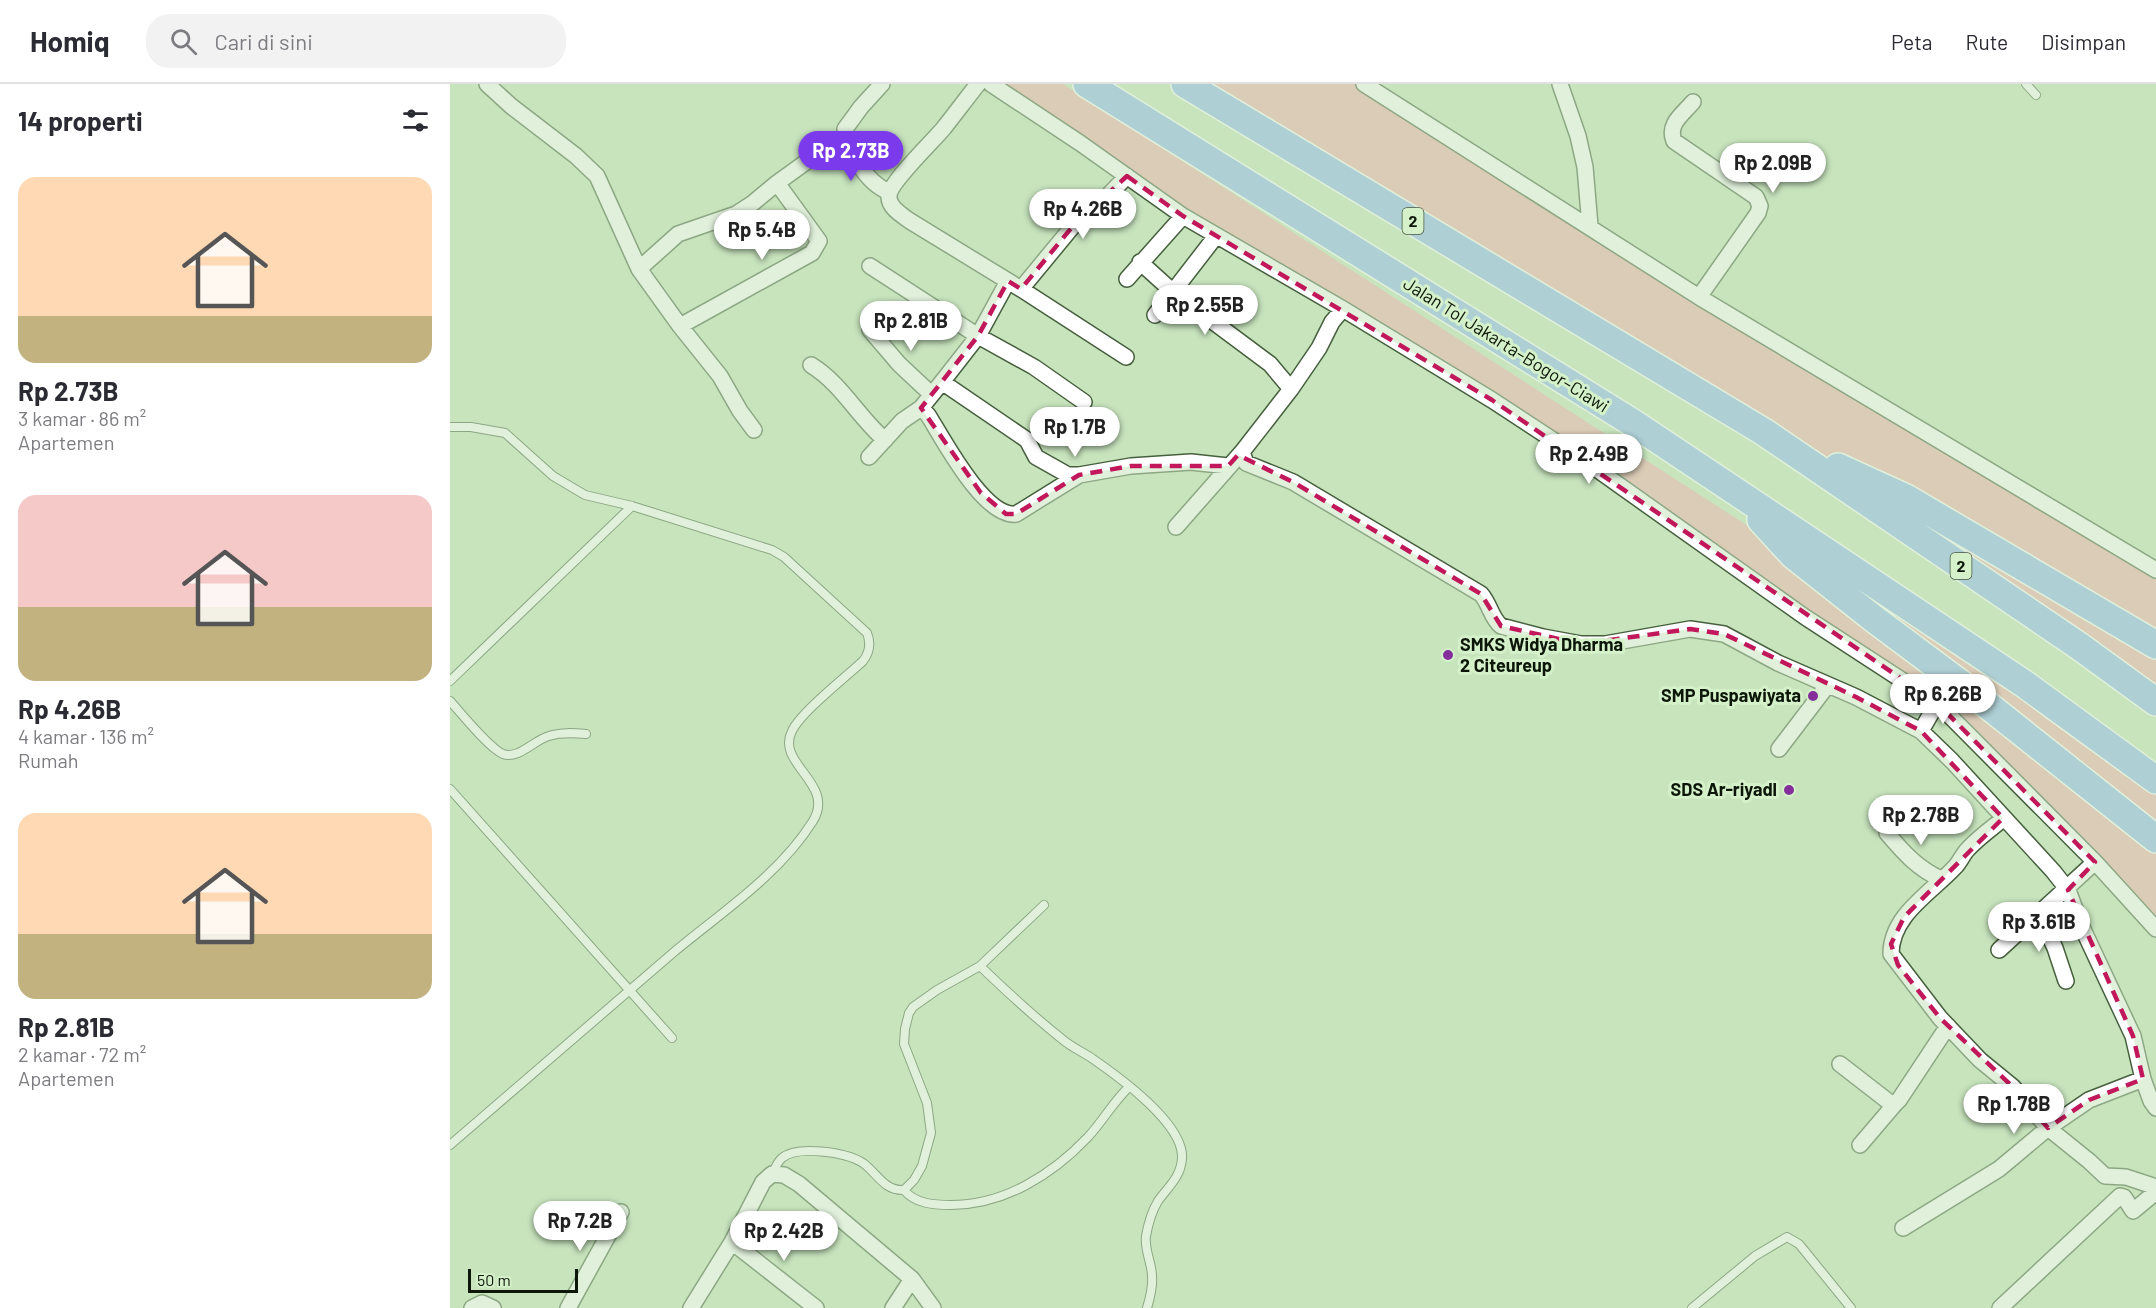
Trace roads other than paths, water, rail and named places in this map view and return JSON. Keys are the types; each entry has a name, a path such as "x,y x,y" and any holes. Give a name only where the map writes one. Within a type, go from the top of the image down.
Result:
{"highway":[{"name":"Jalan Tol Jakarta–Bogor–Ciawi","path":"1087,84 1633,423 2023,683 2156,780"},
{"name":"2","path":"1185,84 1764,432 2079,646 2156,702"},
{"path":"1764,432 1906,498 2156,645"},
{"path":"1730,488 1793,555 1962,684 2156,839"}],"street":[{"path":"487,84 511,106 576,156 597,176 639,269 720,376 754,430"},
{"path":"882,84 861,107 846,129 854,155 864,172 872,182 889,192"},
{"path":"978,84 889,192 888,200 894,209 909,221 1126,357"},
{"path":"991,84 1183,216 1343,309 1484,395 1588,463 1805,617 1937,703 2096,862 2156,929"},
{"path":"1364,84 1699,297 2156,570"},
{"path":"1560,84 1586,167 1590,226"},
{"path":"1693,102 1673,125 1671,130 1674,141 1756,197 1760,206 1758,213 1699,297"},
{"path":"639,269 678,234 736,214 836,141"},
{"path":"869,457 902,421 921,408 978,336 1014,285 1127,176"},
{"path":"680,326 812,253 817,246 819,241 777,183"},
{"path":"1127,279 1183,216"},
{"path":"1155,315 1216,236"},
{"path":"1140,262 1172,291 1270,363 1291,389"},
{"path":"870,266 978,336 1034,367 1084,402"},
{"path":"1176,527 1242,452 1291,389 1319,348 1332,322 1343,309"},
{"path":"870,330 899,364 931,394"},
{"path":"811,365 835,384 870,427 885,440"},
{"path":"942,382 1027,440 1036,457 1061,472 1079,475 1131,466 1191,462 1228,466"},
{"path":"921,408 928,415 966,477 1006,514 1016,514 1079,475"},
{"path":"1242,452 1246,463 1293,482 1481,594 1488,601 1496,622 1501,626 1581,644 1605,644 1690,629 1724,634 1778,663 1856,697 1921,731 1952,760 2068,890 2081,925 2133,1036 2143,1079 2156,1108"},
{"path":"1779,749 1827,686"},
{"path":"1921,731 1937,703"},
{"path":"2003,819 1969,848 1955,867 1904,917 1891,944 1891,954 1948,1026 1980,1060 2013,1087 2048,1128 2105,1176 2126,1177 2156,1187"},
{"path":"1887,833 1903,852 1926,873 1941,879"},
{"path":"1999,950 2068,890 2096,862"},
{"path":"2040,915 2055,948 2066,981"},
{"path":"1860,1145 1899,1100 1948,1026"},
{"path":"1840,1064 1894,1104"},
{"path":"1903,1228 2000,1169 2048,1128 2089,1100 2143,1079"},
{"path":"691,1308 732,1242 763,1182 772,1174 784,1174 799,1184 912,1279 933,1308"},
{"path":"2000,1308 2120,1196 2124,1197 2133,1211 2156,1192"},
{"path":"568,1308 621,1212"},
{"path":"732,1242 816,1308"},
{"path":"893,1308 912,1279"},
{"path":"472,1308 482,1303 492,1308"}],"lane":[{"path":"2026,84 2036,95"},
{"path":"450,427 471,427 505,433 536,462 585,495 632,506 760,546 784,557 867,633 870,643 867,656 863,661 811,709 791,733 789,749 818,797 813,820 786,855 744,896 675,951 450,1145"},
{"path":"450,681 632,506"},
{"path":"450,701 494,748 504,754 517,753 535,742 556,734 586,734"},
{"path":"450,789 672,1038"},
{"path":"904,1190 914,1180 922,1166 931,1133 927,1103 904,1044 906,1021 914,1007 937,990 980,966 1044,904"},
{"path":"980,966 1013,998 1065,1041 1092,1058 1129,1087 1165,1119 1180,1144 1182,1155 1178,1176 1157,1203 1146,1239 1152,1275 1148,1308"},
{"path":"772,1174 778,1161 788,1154 800,1151 825,1152 855,1159 864,1164 888,1186 904,1190 909,1196 924,1202 937,1205 981,1203 1033,1183 1082,1143 1114,1101 1129,1087"},
{"path":"1692,1308 1755,1256 1787,1237 1799,1244 1851,1308"}],"place":[{"name":"SMKS Widya Dharma 2 Citeureup","path":"1448,655"},
{"name":"SMP Puspawiyata","path":"1813,696"},
{"name":"SDS Ar-riyadl","path":"1789,790"}]}
